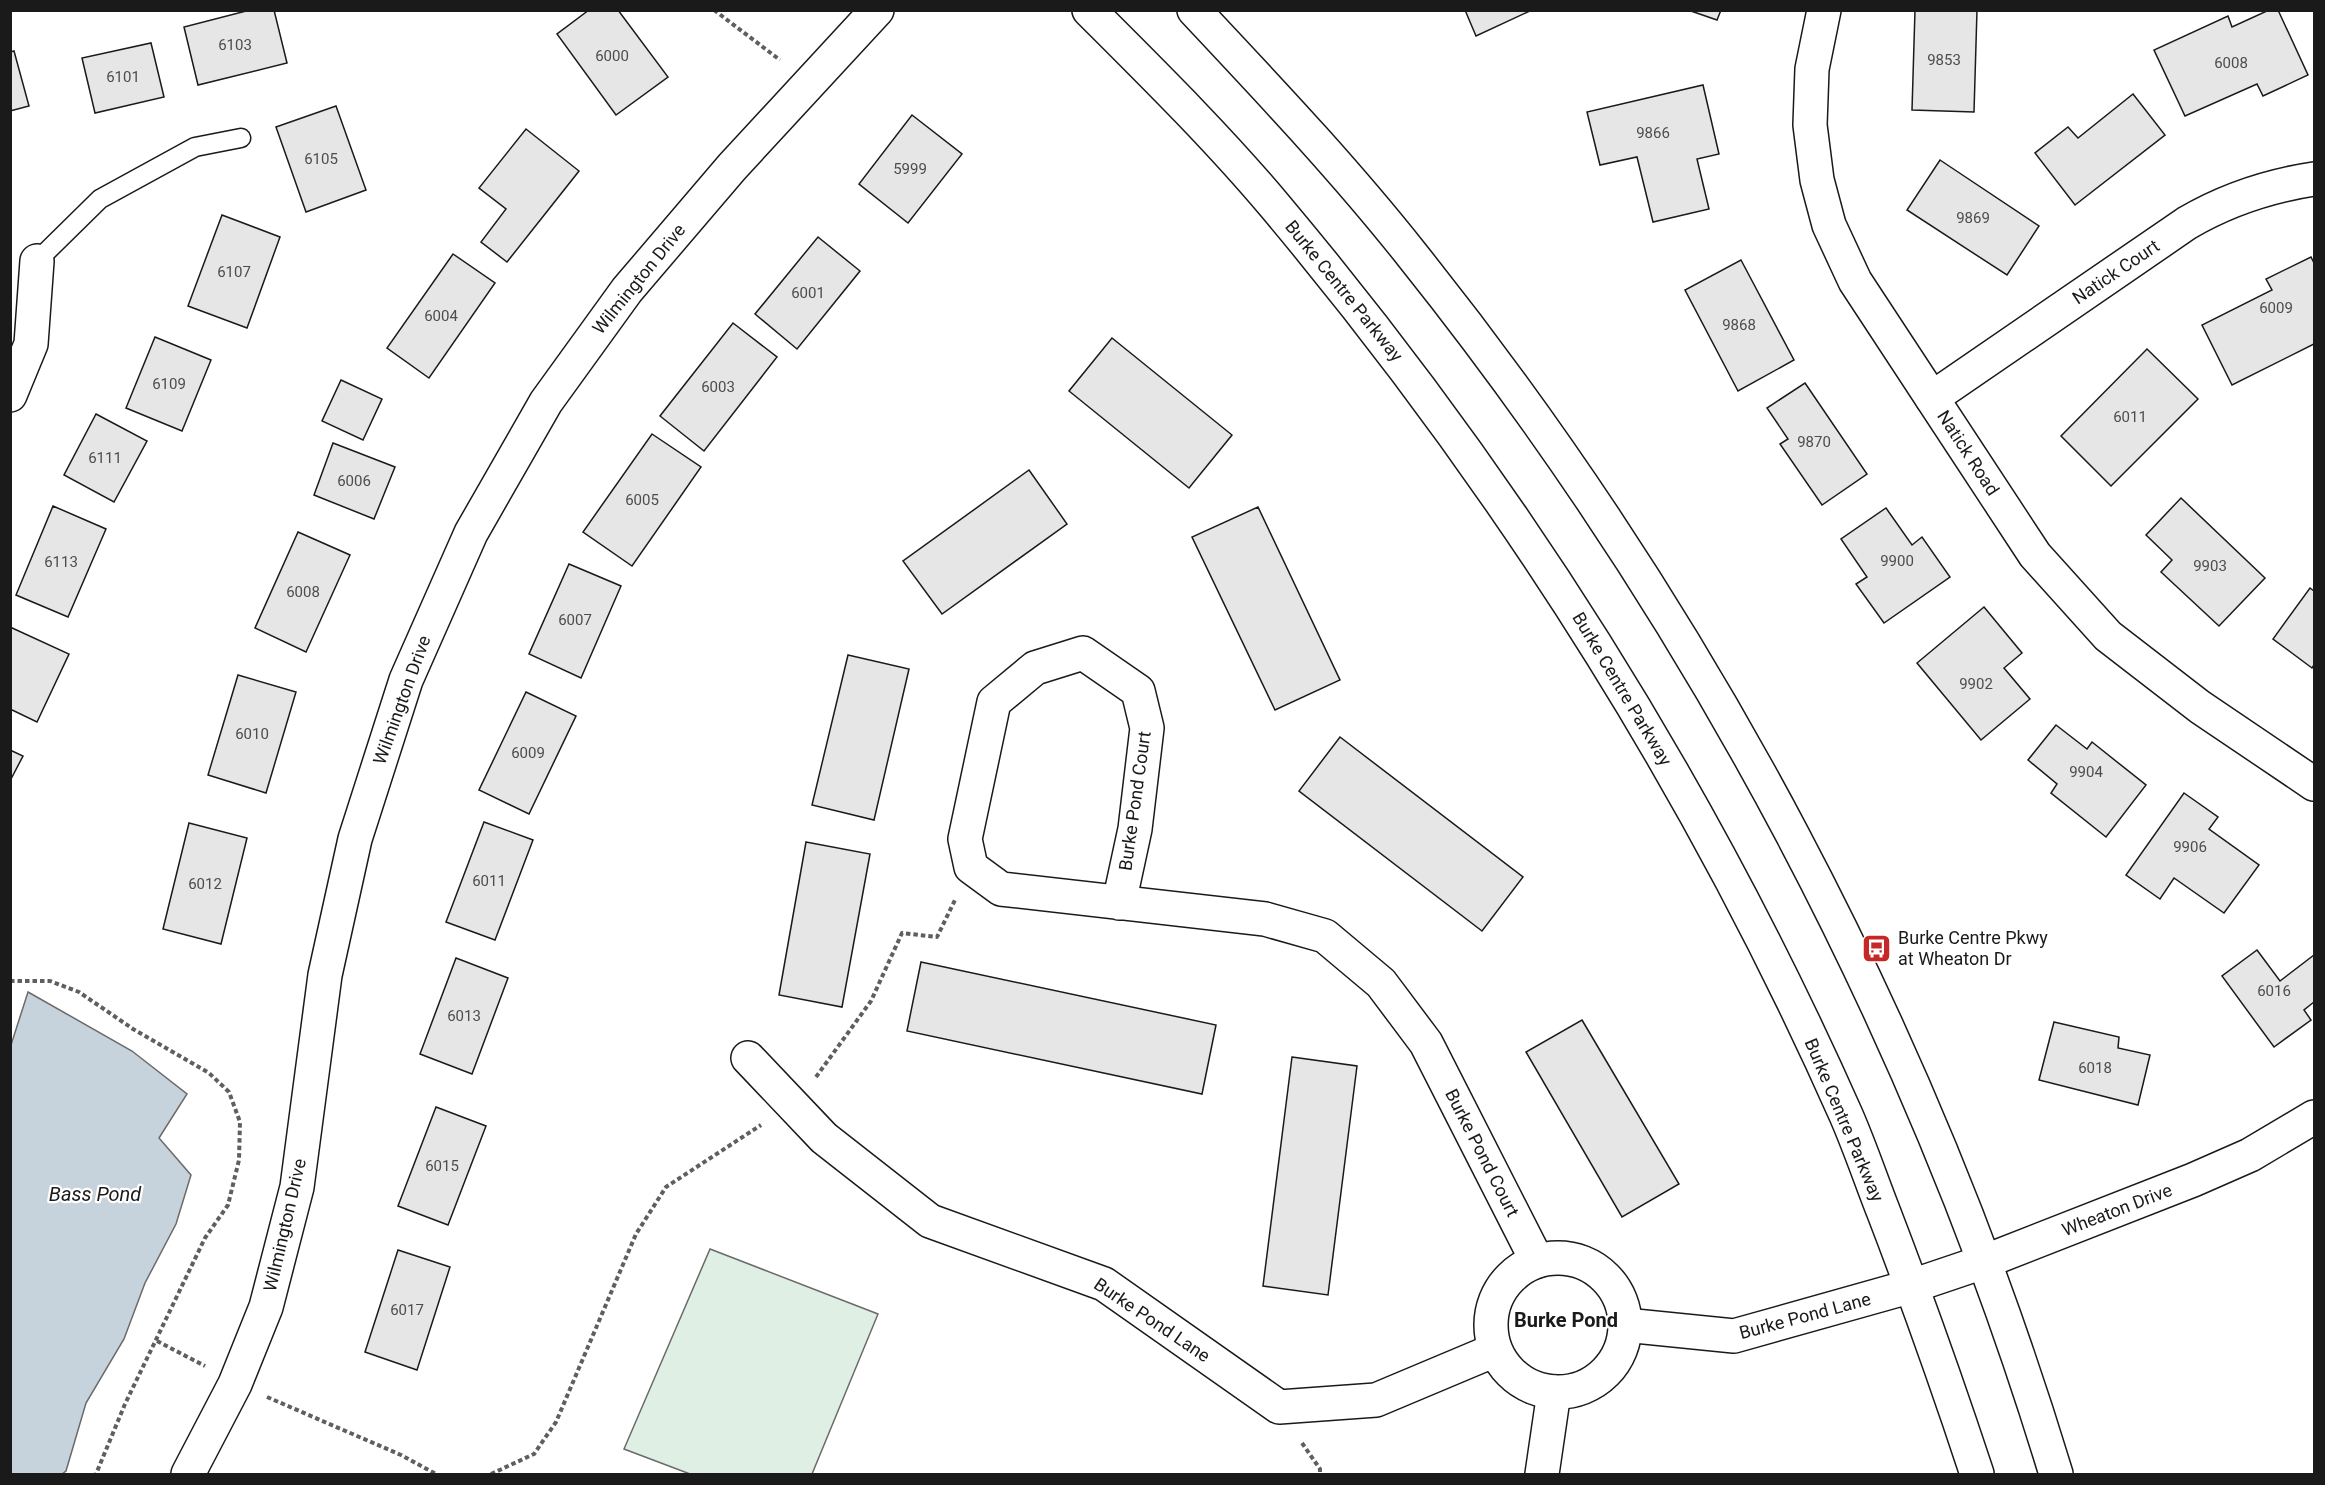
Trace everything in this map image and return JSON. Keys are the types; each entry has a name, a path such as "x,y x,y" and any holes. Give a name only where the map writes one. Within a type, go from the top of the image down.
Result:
{"street":[{"name":"Wilmington Drive","path":"188,1474 236,1384 266,1306 297,1187 325,975 355,839 406,680 471,533 546,402 627,290 732,167 877,10"},
{"name":"Burke Centre Parkway","path":"1089,10 1166,86 1273,203 1413,376 1537,552 1652,735 1754,923 1847,1118 1912,1286 1977,1474"},
{"path":"1194,10 1319,143 1419,264 1500,369 1583,484 1677,632 1767,787 1864,975 1960,1192 2026,1375 2056,1474"},
{"name":"Natick Road","path":"1824,10 1812,69 1810,125 1817,180 1829,225 1855,281 2036,555 2108,636 2200,707 2314,784"},
{"name":"Natick Court","path":"1932,398 2187,223 2217,205 2257,190 2314,179"},
{"path":"10,395 31,344 38,261"},
{"name":"Burke Pond Court","path":"1119,903 1135,829 1147,728 1138,691 1083,653 1035,669 994,702 965,839 971,867 1001,889 1119,903 1264,919 1325,936 1381,983 1426,1043 1537,1261"},
{"name":"Burke Pond Lane","path":"748,1058 824,1138 930,1221 1104,1284 1279,1407 1376,1400 1495,1350"},
{"name":"Wheaton Drive","path":"1912,1286 1986,1261 2193,1180 2250,1155 2314,1117"},
{"path":"1558,1257 1578,1261 1597,1270 1612,1285 1622,1304 1625,1325 1621,1346 1611,1366 1604,1373 1596,1380 1576,1389 1554,1392 1536,1388 1519,1379 1504,1366 1495,1350 1491,1313 1506,1281 1520,1269 1537,1261 1558,1257"},
{"name":"Burke Pond Lane","path":"1625,1325 1734,1336 1912,1286"},
{"path":"1542,1474 1554,1392"}],"lane":[{"path":"38,261 100,199 195,147 241,138"}],"path":[{"path":"714,10 769,49 807,85"},
{"path":"491,1474 534,1454 556,1422 636,1234 666,1187 792,1105 829,1063 871,1001 902,933 937,937 971,867"},
{"path":"10,981 50,981 79,992 133,1029 209,1073 229,1092 240,1122 239,1160 228,1205 205,1238 125,1404 96,1474"},
{"path":"157,1341 236,1384 401,1455 436,1474"}],"green space":[{"path":"710,1249 878,1314 812,1474 690,1474 624,1449"}],"water":[{"name":"Bass Pond","path":"28,992 132,1051 187,1094 159,1138 191,1175 176,1224 145,1283 124,1339 86,1403 66,1471 62,1474 11,1474 10,1048"}],"building":[{"path":"250,10 274,10 287,63 198,85 184,27"},
{"path":"589,10 618,10 668,77 616,115 557,34"},
{"path":"1465,10 1532,10 1476,36"},
{"path":"1688,10 1721,10 1717,20"},
{"path":"1915,10 1977,10 1974,112 1912,110"},
{"path":"2269,10 2278,10 2308,75 2263,96 2257,84 2185,116 2154,50 2228,16 2232,27"},
{"path":"151,43 164,97 95,113 82,58"},
{"path":"14,51 29,106 10,111 10,52"},
{"path":"1703,85 1719,154 1697,159 1709,209 1653,222 1637,157 1600,165 1587,112"},
{"path":"2133,94 2165,135 2075,205 2035,153 2068,127 2078,138"},
{"path":"336,106 366,190 306,212 276,127"},
{"path":"912,115 962,154 908,223 859,184"},
{"path":"526,129 579,171 507,262 481,242 506,209 479,188"},
{"path":"1940,160 2039,226 2007,275 1907,210"},
{"path":"222,215 280,237 247,328 188,306"},
{"path":"818,237 860,271 797,349 755,314"},
{"path":"453,254 495,283 429,378 387,348"},
{"path":"2311,257 2314,263 2314,344 2232,385 2202,325 2272,290 2266,279"},
{"path":"1741,260 1794,360 1738,391 1685,290"},
{"path":"733,323 777,357 704,451 660,416"},
{"path":"155,337 211,360 182,431 126,408"},
{"path":"1112,338 1232,435 1189,488 1069,391"},
{"path":"2147,349 2198,399 2111,486 2061,436"},
{"path":"341,380 382,399 363,440 322,421"},
{"path":"1805,383 1867,474 1822,505 1780,444 1788,439 1767,408"},
{"path":"96,414 147,441 114,502 64,475"},
{"path":"652,434 701,467 632,566 583,532"},
{"path":"333,443 395,467 374,519 314,495"},
{"path":"1029,470 1067,524 942,614 903,561"},
{"path":"2181,498 2265,578 2219,626 2161,572 2172,560 2146,535"},
{"path":"53,506 106,529 68,617 16,595"},
{"path":"1258,507 1340,680 1275,710 1192,537"},
{"path":"1886,508 1912,545 1922,537 1950,577 1884,623 1856,584 1867,577 1841,539"},
{"path":"298,532 350,555 306,652 255,628"},
{"path":"569,564 621,586 581,678 529,654"},
{"path":"2310,588 2314,591 2314,665 2312,668 2273,639"},
{"path":"1984,607 2022,653 2004,668 2030,699 1981,740 1917,663"},
{"path":"10,627 69,654 37,722 10,709"},
{"path":"848,655 909,669 874,820 812,805"},
{"path":"238,675 296,692 266,793 208,775"},
{"path":"526,692 576,716 529,814 479,790"},
{"path":"2056,725 2087,749 2092,742 2146,785 2106,837 2051,793 2057,784 2028,760"},
{"path":"1340,737 1523,877 1482,931 1299,791"},
{"path":"10,750 23,756 10,781"},
{"path":"2184,793 2218,817 2209,829 2259,865 2224,913 2174,878 2160,899 2126,875"},
{"path":"484,822 533,840 495,940 446,922"},
{"path":"189,823 247,838 221,944 163,929"},
{"path":"806,842 870,854 842,1007 779,995"},
{"path":"2257,950 2280,981 2314,955 2314,1002 2304,1010 2311,1020 2274,1047 2222,976"},
{"path":"456,958 508,978 472,1074 420,1054"},
{"path":"921,962 1216,1025 1202,1094 907,1031"},
{"path":"1582,1020 1679,1184 1622,1217 1526,1052"},
{"path":"2054,1022 2119,1037 2118,1048 2150,1055 2138,1105 2039,1080"},
{"path":"1292,1057 1357,1066 1328,1295 1263,1286"},
{"path":"436,1107 486,1126 448,1225 398,1206"},
{"path":"398,1250 450,1267 417,1370 365,1352"}],"place":[{"name":"Burke Centre Pkwy at Wheaton Dr","path":"1877,948"}],"district":[{"name":"Burke Pond","path":"1566,1320"}]}
